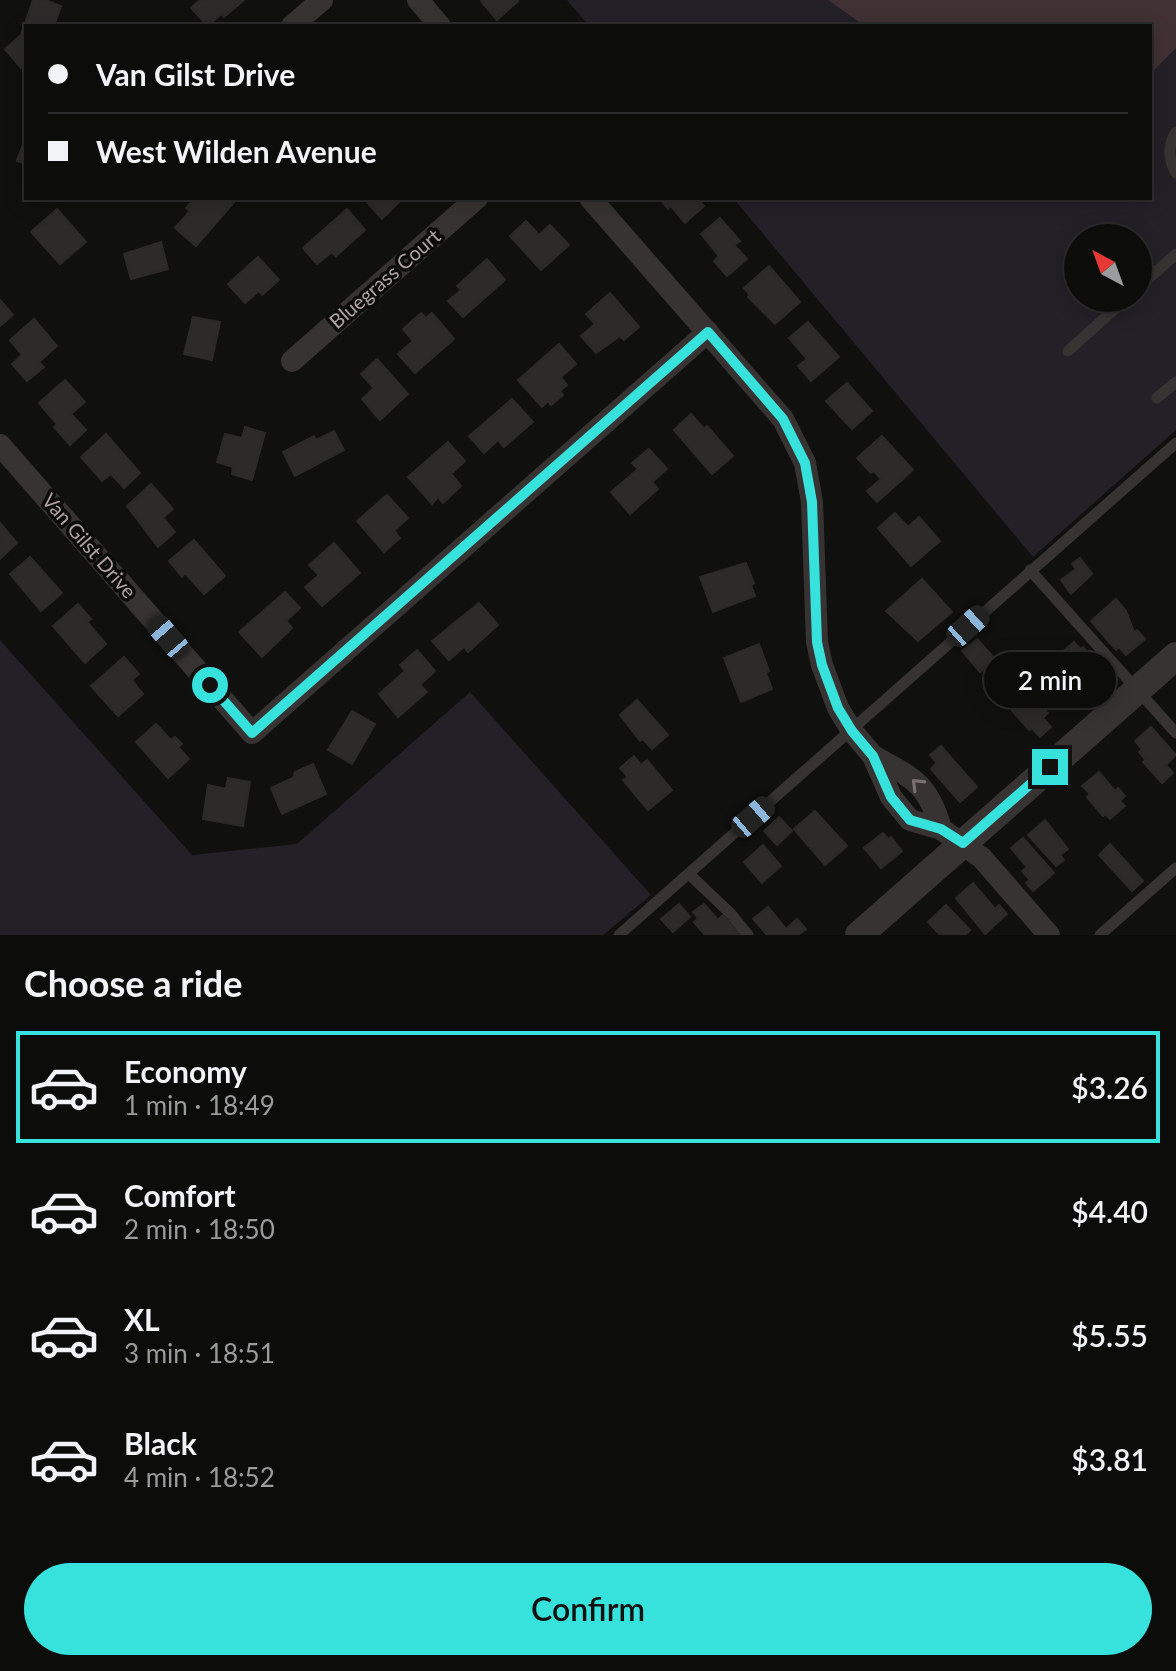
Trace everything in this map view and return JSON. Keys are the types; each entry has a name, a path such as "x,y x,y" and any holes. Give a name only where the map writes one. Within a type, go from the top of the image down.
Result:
{"street":[{"path":"294,24 322,0"},
{"path":"418,0 438,24"},
{"name":"Bluegrass Court","path":"292,361 475,200"},
{"path":"592,200 783,419 805,463 812,502 817,642 828,684 852,731 873,756 891,797 910,820 952,836 982,858 1049,935"},
{"name":"Van Gilst Drive","path":"0,445 252,733 708,332"},
{"path":"859,935 952,836 1138,690 1176,656"}],"lane":[{"path":"1176,132 1170,142 1171,164 1176,173"},
{"path":"1152,275 1176,254"},
{"path":"1068,351 1111,312"},
{"path":"1157,398 1176,382"},
{"path":"619,935 1176,443"},
{"path":"1030,570 1176,733"},
{"path":"1100,935 1176,868"},
{"path":"689,874 748,935"}],"shaded area":[{"path":"567,0 1176,0 1176,430 1033,557 735,200 1152,200 1152,24 587,24"},
{"path":"828,0 1176,0 1176,48 1152,72 1152,24 862,24"},
{"path":"0,640 192,855 297,844 470,692 651,895 603,935 0,935"}],"building":[{"path":"33,0 45,0 61,6 55,24 25,24"},
{"path":"200,0 244,0 210,24 206,24 191,8"},
{"path":"482,0 518,0 518,1 497,20"},
{"path":"24,26 24,66 21,68 5,49 21,35"},
{"path":"24,142 24,163 17,161"},
{"path":"193,200 236,200 196,246 175,228 190,211 186,208"},
{"path":"365,200 401,200 382,219"},
{"path":"661,200 699,200 704,206 685,223 671,206 668,209"},
{"path":"57,209 86,242 60,264 31,232"},
{"path":"347,209 365,230 336,256 332,252 317,264 303,248"},
{"path":"720,218 740,241 734,245 747,259 727,276 714,261 719,256 701,234"},
{"path":"526,221 539,235 550,225 569,245 541,270 510,236"},
{"path":"161,242 168,269 131,279 124,254"},
{"path":"258,257 279,280 262,295 259,291 245,303 228,284"},
{"path":"487,259 505,280 463,317 448,301 461,290 457,286"},
{"path":"769,266 800,302 775,324 748,297 750,295 744,288"},
{"path":"610,293 639,327 624,340 620,336 596,353 581,336 595,324 586,314"},
{"path":"0,300 13,315 0,326"},
{"path":"421,313 426,318 432,313 454,339 415,373 398,354 413,341 403,329"},
{"path":"193,317 220,322 212,360 184,354"},
{"path":"34,319 57,346 39,362 44,367 27,381 12,364 22,355 10,340"},
{"path":"808,322 839,357 811,381 798,366 807,359 789,338"},
{"path":"559,344 576,364 561,377 567,385 560,391 563,395 551,405 548,401 542,407 518,380"},
{"path":"377,359 408,394 380,420 362,399 374,388 361,374"},
{"path":"65,380 85,402 71,414 86,430 70,445 39,403"},
{"path":"847,383 872,411 852,429 826,401"},
{"path":"512,399 533,422 504,447 498,440 484,453 469,436"},
{"path":"691,414 704,429 707,426 733,456 712,474 674,430"},
{"path":"245,427 265,433 252,480 232,474 233,467 217,462 225,434 242,438"},
{"path":"334,431 344,450 295,476 283,452 314,436 316,440"},
{"path":"106,434 140,473 124,488 111,474 102,481 81,457"},
{"path":"882,436 913,470 877,502 867,491 881,479 857,458"},
{"path":"448,442 465,461 451,474 461,486 443,503 438,497 432,504 408,477"},
{"path":"649,449 667,469 652,482 658,489 630,514 611,492 638,469 632,463"},
{"path":"151,484 173,509 163,518 175,532 158,547 127,506"},
{"path":"387,495 408,518 394,531 400,538 384,552 357,521"},
{"path":"895,513 908,527 919,517 940,541 911,566 878,528"},
{"path":"0,523 17,543 0,559"},
{"path":"194,540 225,576 204,594 185,573 182,577 169,561"},
{"path":"334,543 360,573 322,606 305,587 319,575 309,565"},
{"path":"30,557 62,593 41,611 10,574"},
{"path":"1080,558 1092,574 1071,594 1061,580 1076,569 1072,564"},
{"path":"746,563 754,583 751,585 755,596 713,612 700,577"},
{"path":"922,579 952,612 918,641 886,611"},
{"path":"285,592 300,608 286,621 292,628 262,657 239,632"},
{"path":"1116,599 1126,611 1134,632 1137,630 1145,639 1126,655 1119,647 1116,650 1091,621"},
{"path":"479,603 498,625 468,652 464,647 449,660 432,641"},
{"path":"78,604 91,619 87,622 106,644 85,663 53,626"},
{"path":"977,639 995,659 980,672 962,651"},
{"path":"1074,642 1080,649 1083,647 1105,673 1084,690 1056,657"},
{"path":"759,644 772,689 741,702 724,658"},
{"path":"417,650 435,671 420,685 427,692 398,717 379,694 405,671 400,665"},
{"path":"124,657 139,674 132,680 143,694 118,716 91,686"},
{"path":"1017,686 1024,695 1028,691 1048,713 1043,718 1051,727 1040,737 1032,728 1029,730 1002,699"},
{"path":"637,700 668,735 652,749 643,739 640,741 620,715"},
{"path":"352,711 375,724 352,764 328,750"},
{"path":"156,724 169,738 172,740 175,737 182,744 178,747 189,759 168,778 136,742"},
{"path":"1151,727 1176,755 1166,765 1173,773 1162,783 1143,762 1146,760 1139,752 1142,749 1135,741"},
{"path":"941,746 977,787 960,802 931,769 937,763 930,755"},
{"path":"634,756 641,765 647,760 672,790 648,810 623,780 628,777 620,768"},
{"path":"313,764 326,794 282,814 271,788"},
{"path":"1099,772 1115,791 1118,788 1125,796 1120,801 1125,806 1110,819 1105,814 1103,816 1082,786"},
{"path":"228,778 250,782 243,826 203,819 208,785 226,789"},
{"path":"815,811 847,846 825,865 794,829"},
{"path":"779,817 792,831 777,845 764,831"},
{"path":"1045,820 1068,849 1060,855 1064,860 1056,866 1028,835"},
{"path":"883,833 888,839 891,837 902,851 881,868 864,848"},
{"path":"1023,838 1054,873 1033,891 1026,883 1030,880 1022,871 1027,867 1011,848"},
{"path":"1110,844 1143,881 1132,891 1099,855"},
{"path":"763,845 781,866 762,883 744,862"},
{"path":"973,883 995,909 999,905 1007,914 985,934 956,898"},
{"path":"679,904 690,917 673,932 661,919"},
{"path":"704,904 718,920 723,915 740,935 705,935 694,922 698,918 693,912"},
{"path":"946,905 970,930 965,935 940,935 928,922"},
{"path":"768,907 786,929 797,919 806,929 798,935 767,935 753,919"}],"route":[{"path":"210,685 252,733 708,332 783,419 805,463 812,502 817,642 822,665 838,708 873,756 891,797 910,820 941,829 963,843 1050,767"}]}
